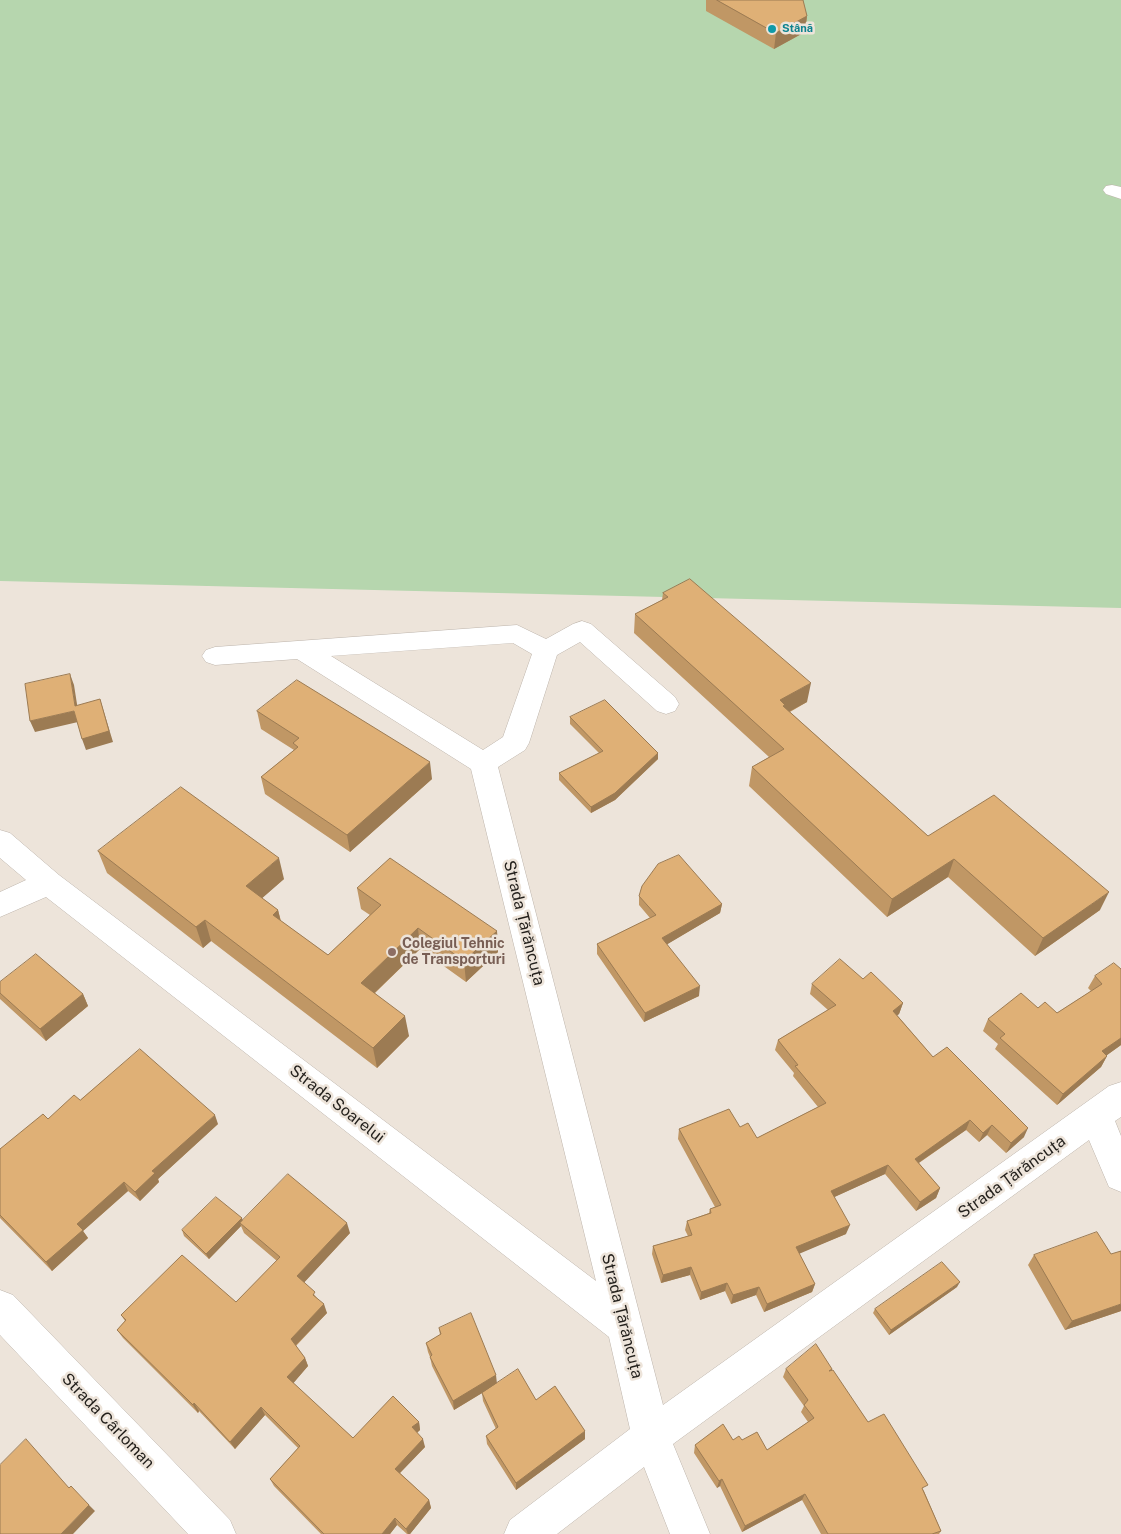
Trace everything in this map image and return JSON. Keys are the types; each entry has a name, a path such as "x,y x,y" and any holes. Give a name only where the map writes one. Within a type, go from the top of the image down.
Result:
{"street":[{"path":"303,651 483,763 516,743 546,650 582,630 666,704"},
{"path":"215,656 517,634 546,650"},
{"name":"Strada Țărăncuța","path":"483,763 625,1326 651,1437 1109,1107"},
{"name":"Strada Soarelui","path":"0,841 49,883 625,1326"},
{"path":"0,905 49,883"},
{"path":"1109,1107 1121,1176"},
{"name":"Strada Cârloman","path":"0,1308 216,1534"},
{"path":"524,1534 651,1437 690,1534"}],"green space":[{"path":"0,0 1121,0 1121,608 0,581"}],"building":[{"path":"717,0 803,0 807,16 776,33"},
{"path":"690,579 811,683 780,700 785,705 783,706 928,836 994,795 1109,892 1043,938 954,859 892,899 752,767 784,749 635,614 668,597 663,593"},
{"path":"70,674 75,706 100,699 109,731 82,739 74,711 30,721 25,684"},
{"path":"297,680 430,762 347,835 261,777 298,747 293,743 299,738 257,711"},
{"path":"605,700 658,753 615,793 591,807 559,773 603,751 570,717"},
{"path":"181,787 279,858 246,886 278,910 273,915 328,955 381,905 357,888 390,858 497,931 464,961 418,928 361,983 405,1016 373,1048 205,920 196,927 98,851"},
{"path":"679,855 722,904 662,938 700,986 645,1013 597,944 656,915 639,896 642,886 658,864"},
{"path":"36,954 83,994 40,1029 0,993 0,982"},
{"path":"840,959 863,979 871,972 903,1003 893,1011 933,1057 947,1047 1028,1128 1011,1143 992,1125 983,1133 970,1120 915,1159 940,1188 920,1202 888,1165 831,1191 850,1225 796,1247 815,1284 767,1304 759,1287 733,1295 727,1283 701,1292 691,1267 663,1275 653,1246 692,1235 687,1221 711,1213 710,1209 721,1205 679,1129 729,1109 740,1127 748,1123 757,1138 826,1103 795,1066 798,1065 778,1040 836,1005 812,984"},
{"path":"1114,963 1121,969 1121,1038 1102,1051 1107,1056 1063,1094 1000,1038 1005,1034 988,1019 1021,993 1038,1008 1045,1002 1057,1013 1102,984 1095,976"},
{"path":"140,1049 215,1115 152,1171 155,1173 135,1192 124,1182 77,1224 83,1230 46,1262 0,1215 0,1149 43,1114 48,1119 74,1095 80,1100"},
{"path":"288,1174 347,1223 297,1276 315,1292 313,1295 324,1304 291,1339 305,1358 287,1377 353,1438 393,1396 419,1422 412,1427 423,1439 395,1469 429,1500 406,1529 395,1518 382,1534 324,1534 270,1479 300,1446 261,1407 230,1442 194,1403 193,1405 117,1330 126,1320 121,1315 182,1255 236,1302 280,1257 240,1223"},
{"path":"216,1197 242,1218 206,1254 182,1230"},
{"path":"1097,1232 1111,1254 1121,1251 1121,1304 1072,1321 1034,1255"},
{"path":"942,1262 960,1282 891,1330 875,1309"},
{"path":"471,1313 496,1375 453,1401 430,1357 432,1355 426,1343 441,1334 439,1328"},
{"path":"816,1344 832,1369 829,1371 833,1370 868,1422 884,1414 928,1485 922,1488 941,1531 932,1534 828,1534 805,1494 745,1526 722,1479 719,1481 695,1445 723,1424 733,1440 739,1436 742,1440 757,1432 767,1450 814,1418 804,1405 808,1400 786,1369"},
{"path":"518,1369 536,1400 555,1386 585,1431 516,1483 486,1436 498,1427 482,1393"},
{"path":"26,1439 69,1488 71,1486 89,1505 61,1534 0,1534 0,1465"}],"place":[{"name":"Stână","path":"772,29"},
{"name":"Colegiul Tehnic de Transporturi","path":"392,952"}]}
